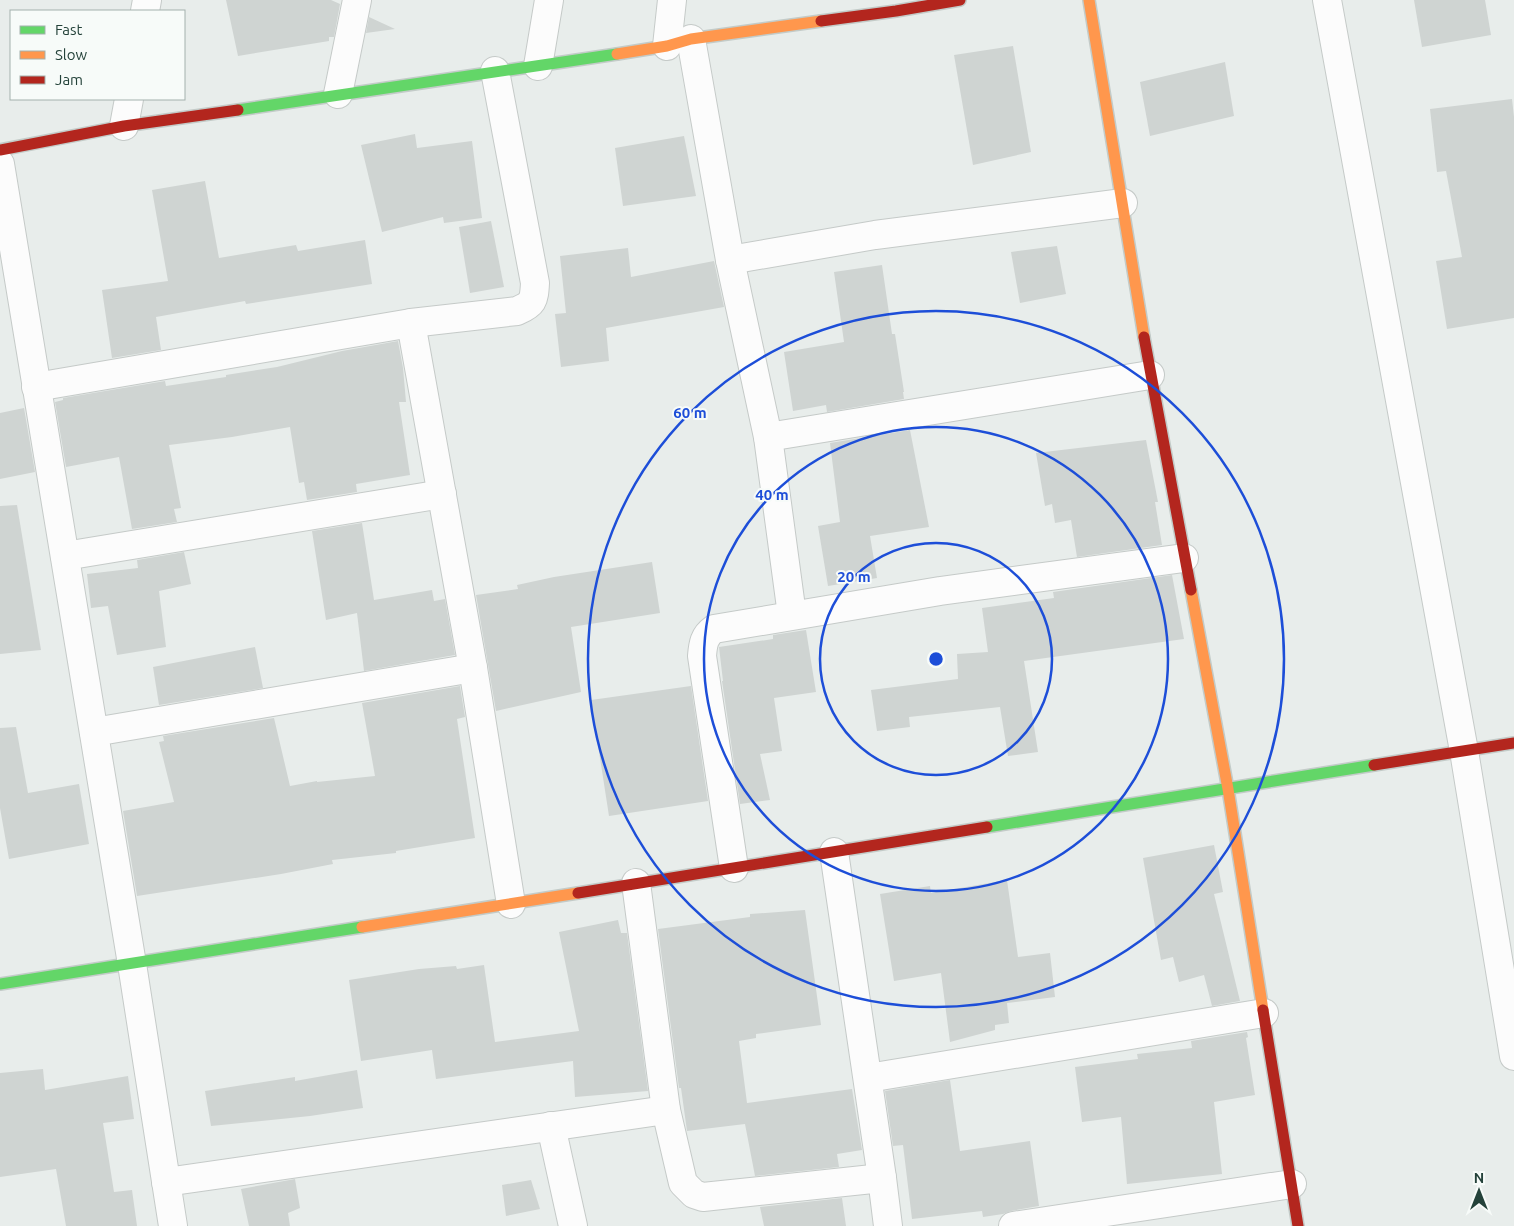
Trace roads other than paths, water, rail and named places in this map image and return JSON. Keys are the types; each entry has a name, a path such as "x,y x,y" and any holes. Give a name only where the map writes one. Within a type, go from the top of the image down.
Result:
{"street":[{"path":"338,94 357,0"},
{"path":"538,66 549,0"},
{"path":"672,0 679,42 730,260 768,437 792,616"},
{"path":"0,150 124,126 538,66 897,5 960,0"},
{"path":"1090,0 1150,375 1228,789 1298,1226"},
{"path":"1327,0 1464,751 1514,1056"},
{"path":"36,387 412,323 516,311 528,306 534,298 535,283 495,71"},
{"path":"124,126 129,100"},
{"path":"0,164 132,964 173,1226"},
{"path":"730,260 875,235 1123,203"},
{"path":"412,323 473,668 511,904"},
{"path":"768,437 1150,375"},
{"path":"65,556 442,494"},
{"path":"734,868 702,656 703,642 714,629 940,591 1184,558"},
{"path":"94,732 473,668"},
{"path":"0,984 1514,743"},
{"path":"834,852 888,1226"},
{"path":"636,883 666,1110 682,1183 694,1194 704,1197 882,1178"},
{"path":"868,1078 1264,1013"},
{"path":"166,1182 666,1110"},
{"path":"551,1126 573,1226"},
{"path":"1013,1226 1292,1184"}]}
